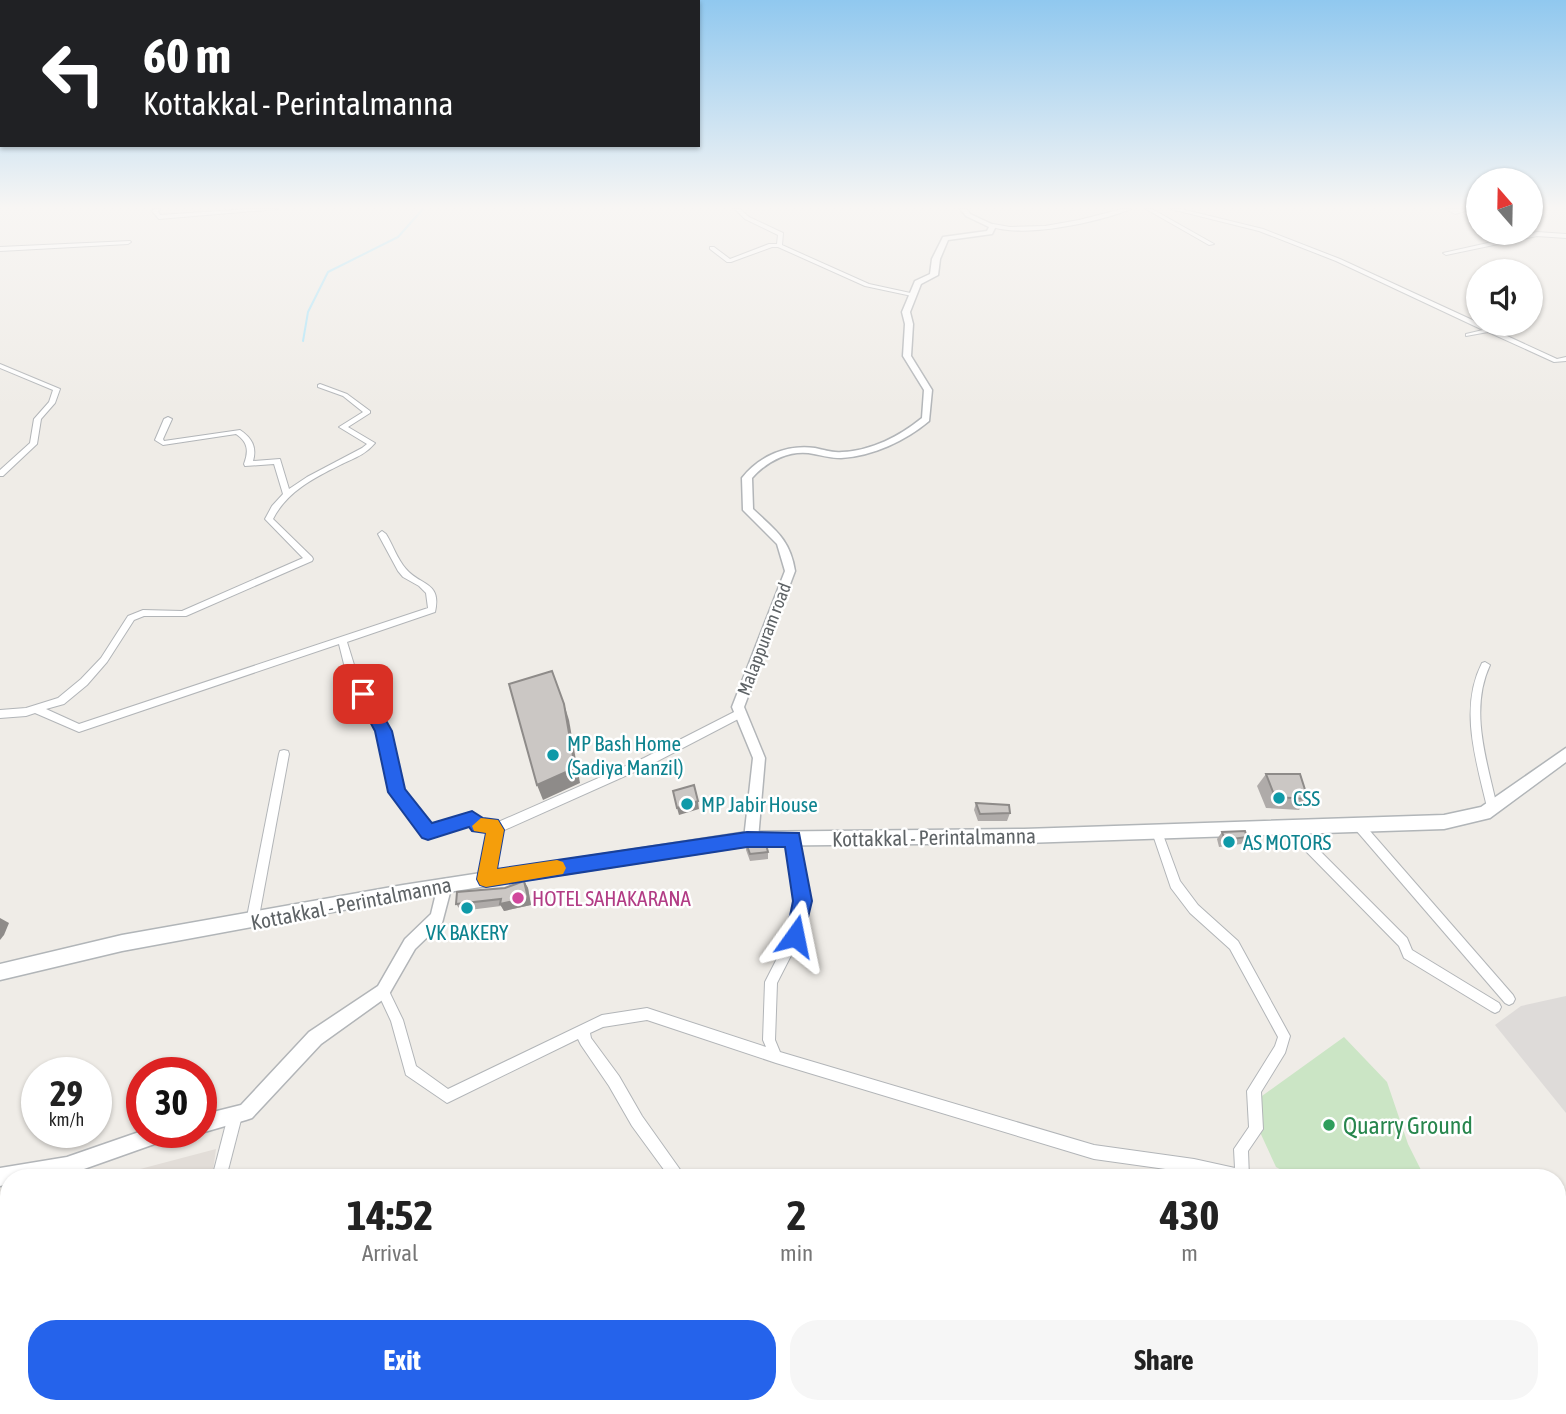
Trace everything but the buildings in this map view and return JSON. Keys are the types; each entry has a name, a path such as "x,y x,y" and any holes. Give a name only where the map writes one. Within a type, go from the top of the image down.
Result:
{"main road":[{"name":"Kottakkal - Perintalmanna","path":"0,972 122,943 252,922 445,885 751,839 1157,832 1444,822 1485,813 1566,754"}],"street":[{"path":"844,275 867,285 912,294 918,283 934,275"},
{"path":"1372,275 1466,319"},
{"name":"Malappuram road","path":"751,839 759,758 738,706 790,571 788,550 780,537 748,510 747,478 765,460 781,453 797,450 830,455 875,447 894,441 926,419 928,390 907,356 909,324 906,312 912,294"},
{"path":"1502,336 1556,361 1566,359"},
{"path":"0,366 57,389 52,403 38,419 33,444 0,474"},
{"path":"0,714 36,709 61,701 84,682 131,618 143,613 183,614 309,559 269,519 273,506 286,492 365,450 371,443 344,427 368,412 345,395 320,386"},
{"path":"168,419 159,440 163,443 237,432 245,436 252,444 253,453 248,464 276,461 286,492"},
{"path":"36,709 79,727 343,642 432,610 433,600 427,585 402,570 382,534"},
{"path":"343,642 350,668"},
{"path":"1485,665 1477,678 1478,741 1493,807"},
{"path":"354,681 383,731 397,792 428,832 472,818 478,826 492,826 495,830"},
{"path":"495,830 648,761 741,713"},
{"path":"252,922 284,754"},
{"path":"1359,826 1509,999"},
{"path":"1290,828 1403,942 1408,954 1495,1007"},
{"path":"486,879 495,830"},
{"path":"1157,832 1175,884 1194,909 1234,945 1284,1037 1281,1049 1254,1091 1256,1129 1241,1149 1242,1169"},
{"path":"776,1057 769,1040 771,982 795,936 802,901 793,839"},
{"path":"217,1120 246,1112 315,1038 383,991 410,944 437,918 445,885"},
{"path":"383,991 397,1020 411,1070 447,1096 602,1021 647,1014 776,1057 1094,1152 1205,1169"},
{"path":"583,1030 585,1041 614,1081 637,1121 672,1169"},
{"path":"221,1169 235,1116"},
{"path":"54,1169 67,1167 126,1145"}],"shaded area":[{"path":"1566,996 1566,1113 1495,1025 1521,1006"},
{"path":"216,1149 213,1169 140,1169"}],"green space":[{"name":"Quarry Ground","path":"1344,1037 1387,1082 1408,1144 1420,1169 1280,1169 1276,1167 1248,1106"}],"waterway":[{"path":"303,341 308,312 327,275"}],"slow traffic":[{"path":"481,826 492,826 495,830 486,879 557,868"}],"place":[{"name":"MP Bash Home (Sadiya Manzil)","path":"553,755"},
{"name":"CSS","path":"1279,798"},
{"name":"MP Jabir House","path":"687,804"},
{"name":"AS MOTORS","path":"1229,842"},
{"name":"HOTEL SAHAKARANA","path":"518,898"},
{"name":"VK BAKERY","path":"467,908"},
{"name":"Quarry Ground","path":"1329,1125"}],"route":[{"path":"363,694 383,731 397,792 428,832 472,818 478,826 492,826 495,830 486,879 747,839 793,839 802,901 795,936"}]}
